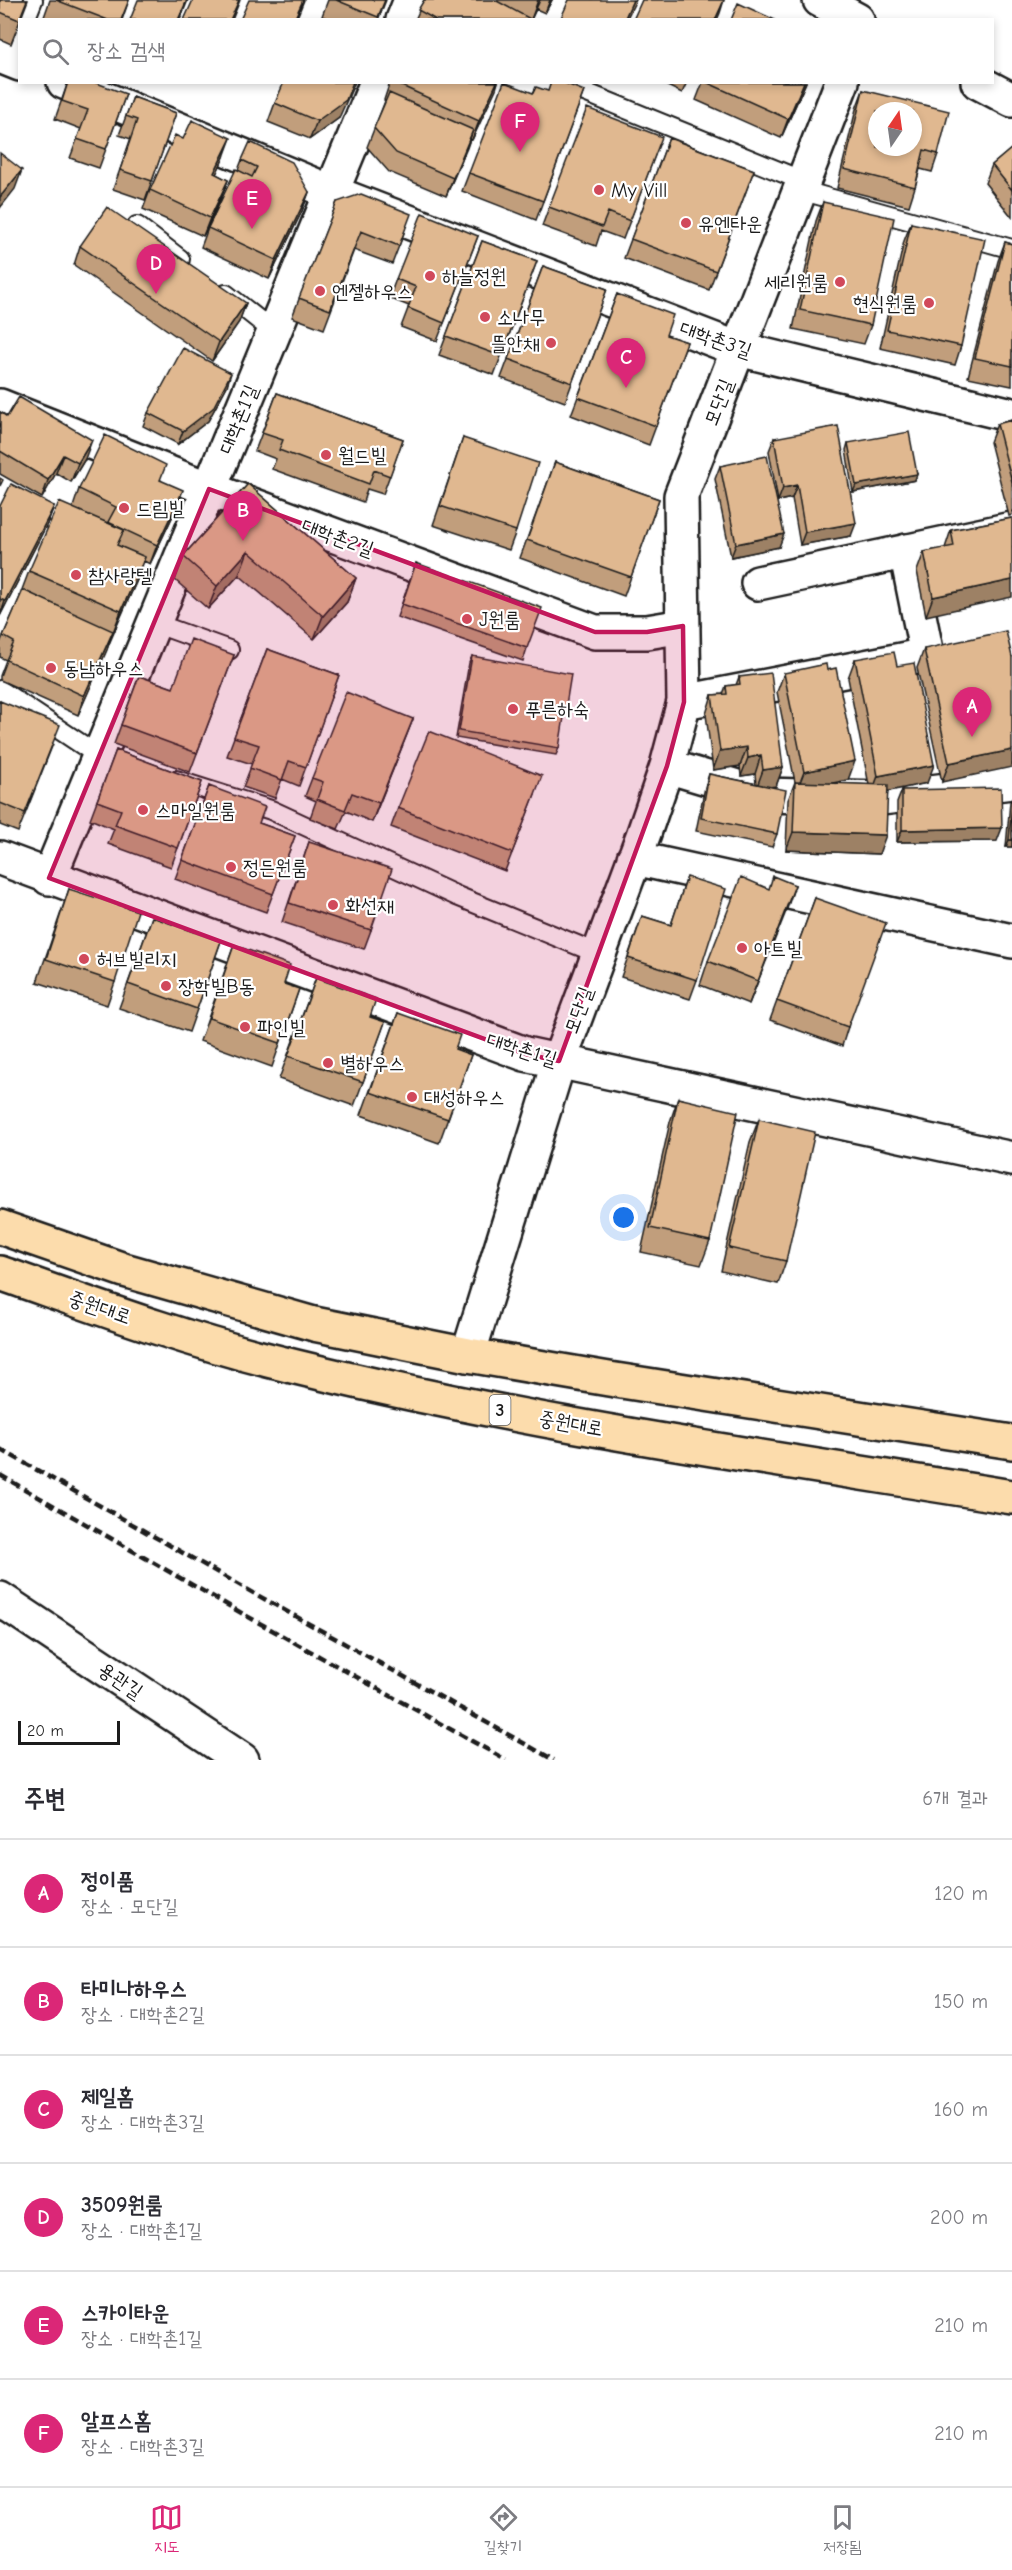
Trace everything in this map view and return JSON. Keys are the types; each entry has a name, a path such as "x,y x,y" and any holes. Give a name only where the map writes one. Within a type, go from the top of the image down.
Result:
{"main road":[{"path":"0,1227 124,1270 314,1324 468,1355 1012,1442"},
{"name":"중원대로","path":"0,1273 143,1322 265,1359 367,1384 629,1434 1012,1497"}],"street":[{"path":"404,18 411,0"},
{"path":"820,0 853,18"},
{"name":"대학촌3길","path":"69,84 331,192 738,349 1012,415"},
{"name":"대학촌1길","path":"49,878 110,759 154,623 376,84"},
{"name":"모단길","path":"468,1355 560,1061 667,766 684,702 681,496 841,84"},
{"path":"982,84 1012,100"},
{"name":"대학촌2길","path":"0,406 209,489 595,632 647,632 683,626"},
{"path":"758,582 1012,529"},
{"path":"684,702 927,655 906,551"},
{"path":"667,766 764,795 882,798 1012,782"},
{"name":"대학촌1길","path":"0,858 525,1054 1012,1159"},
{"path":"634,858 1012,941"},
{"name":"용관길","path":"0,1599 242,1760"}],"lane":[{"path":"26,18 33,0"},
{"path":"565,84 801,185 1012,249"},
{"path":"137,226 192,268"},
{"path":"210,282 274,332"},
{"path":"154,623 229,650"},
{"path":"0,690 110,759"},
{"path":"164,776 271,810 457,896 599,954"}],"highlighted area":[{"path":"209,489 595,632 647,632 683,626 684,702 667,766 559,1061 525,1054 49,878"}],"building":[{"path":"0,0 27,0 18,20 0,12"},
{"path":"56,0 129,0 122,18 103,18"},
{"path":"138,0 187,0 179,18 131,18"},
{"path":"193,0 239,0 231,18 185,18"},
{"path":"249,0 303,0 295,18 241,18"},
{"path":"336,0 385,0 378,17"},
{"path":"424,0 495,0 528,18 432,18 418,10"},
{"path":"569,0 633,0 625,18 561,18"},
{"path":"642,0 724,0 716,18 634,18"},
{"path":"738,3 771,18 732,18"},
{"path":"67,84 99,84 126,94 106,149 77,139 88,110 62,101"},
{"path":"283,84 352,84 346,100 317,121 275,103"},
{"path":"397,84 496,84 479,121"},
{"path":"503,84 533,93 536,87 548,91 550,84 567,84 584,91 543,201 469,173"},
{"path":"710,84 803,84 788,119"},
{"path":"863,90 912,102 868,102 868,156 922,156 922,104 949,111 938,154 924,150 915,187 844,169"},
{"path":"389,93 473,130 453,178 396,153 374,128"},
{"path":"133,97 176,113 152,181 120,170 137,120 126,116"},
{"name":"My Vill","path":"587,108 662,137 630,221 608,212 602,227 549,207"},
{"path":"192,120 231,138 214,173 228,180 210,218 150,190 175,135 183,139"},
{"name":"유엔타운","path":"669,138 754,170 716,271 631,239"},
{"path":"250,142 292,162 309,192 276,260 208,228 236,169 252,177 257,167 242,160"},
{"path":"1012,148 1012,190 992,165"},
{"path":"0,153 22,170 0,197"},
{"name":"엔젤하우스","path":"361,194 411,214 399,246 361,231 330,310 299,298 337,202"},
{"name":"세리원룸","path":"823,202 894,218 871,325 800,310"},
{"path":"107,207 246,303 219,342 80,246"},
{"name":"하늘정원","path":"422,213 478,236 444,323 408,308 416,287 396,279"},
{"name":"현식원룸","path":"911,223 985,239 961,346 887,330"},
{"name":"소나무","path":"482,241 537,261 501,356 446,336"},
{"path":"1005,242 1012,244 1012,366 975,358"},
{"name":"뜰안채","path":"543,266 607,289 572,383 508,359"},
{"path":"617,294 673,315 666,335 687,342 656,426 578,397"},
{"path":"183,348 231,373 213,408 183,431 148,413"},
{"name":"월드빌","path":"277,393 403,439 390,476 374,470 369,484 279,450 283,440 262,433"},
{"path":"19,397 92,440 78,463 63,455 48,480 0,451 0,412 7,417"},
{"path":"1012,420 1012,482 997,424"},
{"path":"838,426 856,523 805,532 797,485 783,488 774,438"},
{"path":"909,432 917,474 856,485 848,443"},
{"name":"드림빌","path":"105,435 166,465 160,480 183,490 157,545 108,522 116,507 79,489"},
{"path":"463,438 538,463 516,531 440,506"},
{"path":"767,456 784,534 736,544 720,466"},
{"path":"555,462 659,499 631,577 527,540"},
{"path":"11,484 54,506 5,601 0,599 0,506"},
{"path":"248,484 356,578 323,616 248,551 217,586 183,556"},
{"name":"참사랑텔","path":"59,502 124,530 117,545 145,557 121,611 29,571"},
{"path":"1012,518 1012,580 933,597 924,552 954,546 951,530"},
{"name":"J원룸","path":"416,563 542,608 527,648 402,604"},
{"name":"동남하우스","path":"23,590 113,631 84,696 6,660 14,642 3,636"},
{"path":"1006,631 1012,657 1012,750 949,763 924,649"},
{"path":"191,639 234,655 197,753 121,725 139,676 173,688"},
{"path":"267,649 339,675 306,767 289,761 282,780 250,768 259,745 234,737"},
{"path":"894,652 897,666 914,663 934,765 878,776 855,659"},
{"name":"푸른하숙","path":"472,656 571,674 559,748 459,731"},
{"path":"826,664 827,670 836,668 855,761 804,772 784,673"},
{"path":"771,673 783,767 763,770 761,755 748,758 747,747 720,751 712,695 727,694 726,686 740,684 739,677"},
{"path":"346,692 413,719 379,803 352,793 345,810 317,799 323,782 312,778"},
{"path":"0,701 60,725 25,813 0,803"},
{"path":"429,731 542,776 512,853 398,808"},
{"name":"스마일원룸","path":"116,750 202,782 178,848 115,825 121,810 97,801"},
{"path":"709,774 786,790 777,834 701,818"},
{"path":"795,782 888,785 886,835 793,832"},
{"name":"정든원룸","path":"209,786 265,807 259,823 295,836 273,894 182,860"},
{"path":"1001,788 1002,828 902,830 902,790"},
{"path":"1012,804 1012,840 1009,840"},
{"name":"화선재","path":"309,842 392,869 371,930 289,903"},
{"name":"아트빌","path":"773,876 795,885 758,981 708,961 741,877 769,889"},
{"path":"687,877 726,889 697,980 628,958 642,916 671,925"},
{"name":"허브빌리지","path":"69,889 138,911 115,982 46,959"},
{"path":"815,898 886,923 848,1027 777,1001"},
{"name":"장학빌B동","path":"152,917 221,941 197,1009 128,984"},
{"name":"파인빌","path":"234,945 290,965 284,984 299,989 280,1043 209,1018"},
{"name":"별하우스","path":"316,978 376,999 370,1017 385,1022 363,1082 288,1056"},
{"name":"대성하우스","path":"398,1013 460,1035 455,1049 471,1055 448,1119 370,1092"},
{"path":"678,1098 738,1112 710,1241 650,1228"},
{"path":"759,1119 815,1132 786,1261 729,1248"}],"railway":[{"path":"0,1449 554,1760"},
{"path":"0,1475 506,1760"}],"place":[{"name":"알프스홈","path":"520,152"},
{"name":"My Vill","path":"599,190"},
{"name":"유엔타운","path":"686,223"},
{"name":"스카이타운","path":"252,229"},
{"name":"하늘정원","path":"430,276"},
{"name":"세리원룸","path":"840,282"},
{"name":"엔젤하우스","path":"320,291"},
{"name":"3509원룸","path":"156,294"},
{"name":"현식원룸","path":"929,303"},
{"name":"소나무","path":"485,317"},
{"name":"뜰안채","path":"551,343"},
{"name":"제일홈","path":"626,388"},
{"name":"월드빌","path":"326,455"},
{"name":"드림빌","path":"124,508"},
{"name":"타미나하우스","path":"243,541"},
{"name":"참사랑텔","path":"76,575"},
{"name":"J원룸","path":"467,619"},
{"name":"동남하우스","path":"51,668"},
{"name":"푸른하숙","path":"513,709"},
{"name":"정이품","path":"972,737"},
{"name":"스마일원룸","path":"143,810"},
{"name":"정든원룸","path":"231,867"},
{"name":"화선재","path":"333,905"},
{"name":"아트빌","path":"742,948"},
{"name":"허브빌리지","path":"84,959"},
{"name":"장학빌B동","path":"166,986"},
{"name":"파인빌","path":"245,1027"},
{"name":"별하우스","path":"328,1063"},
{"name":"대성하우스","path":"412,1097"}]}
